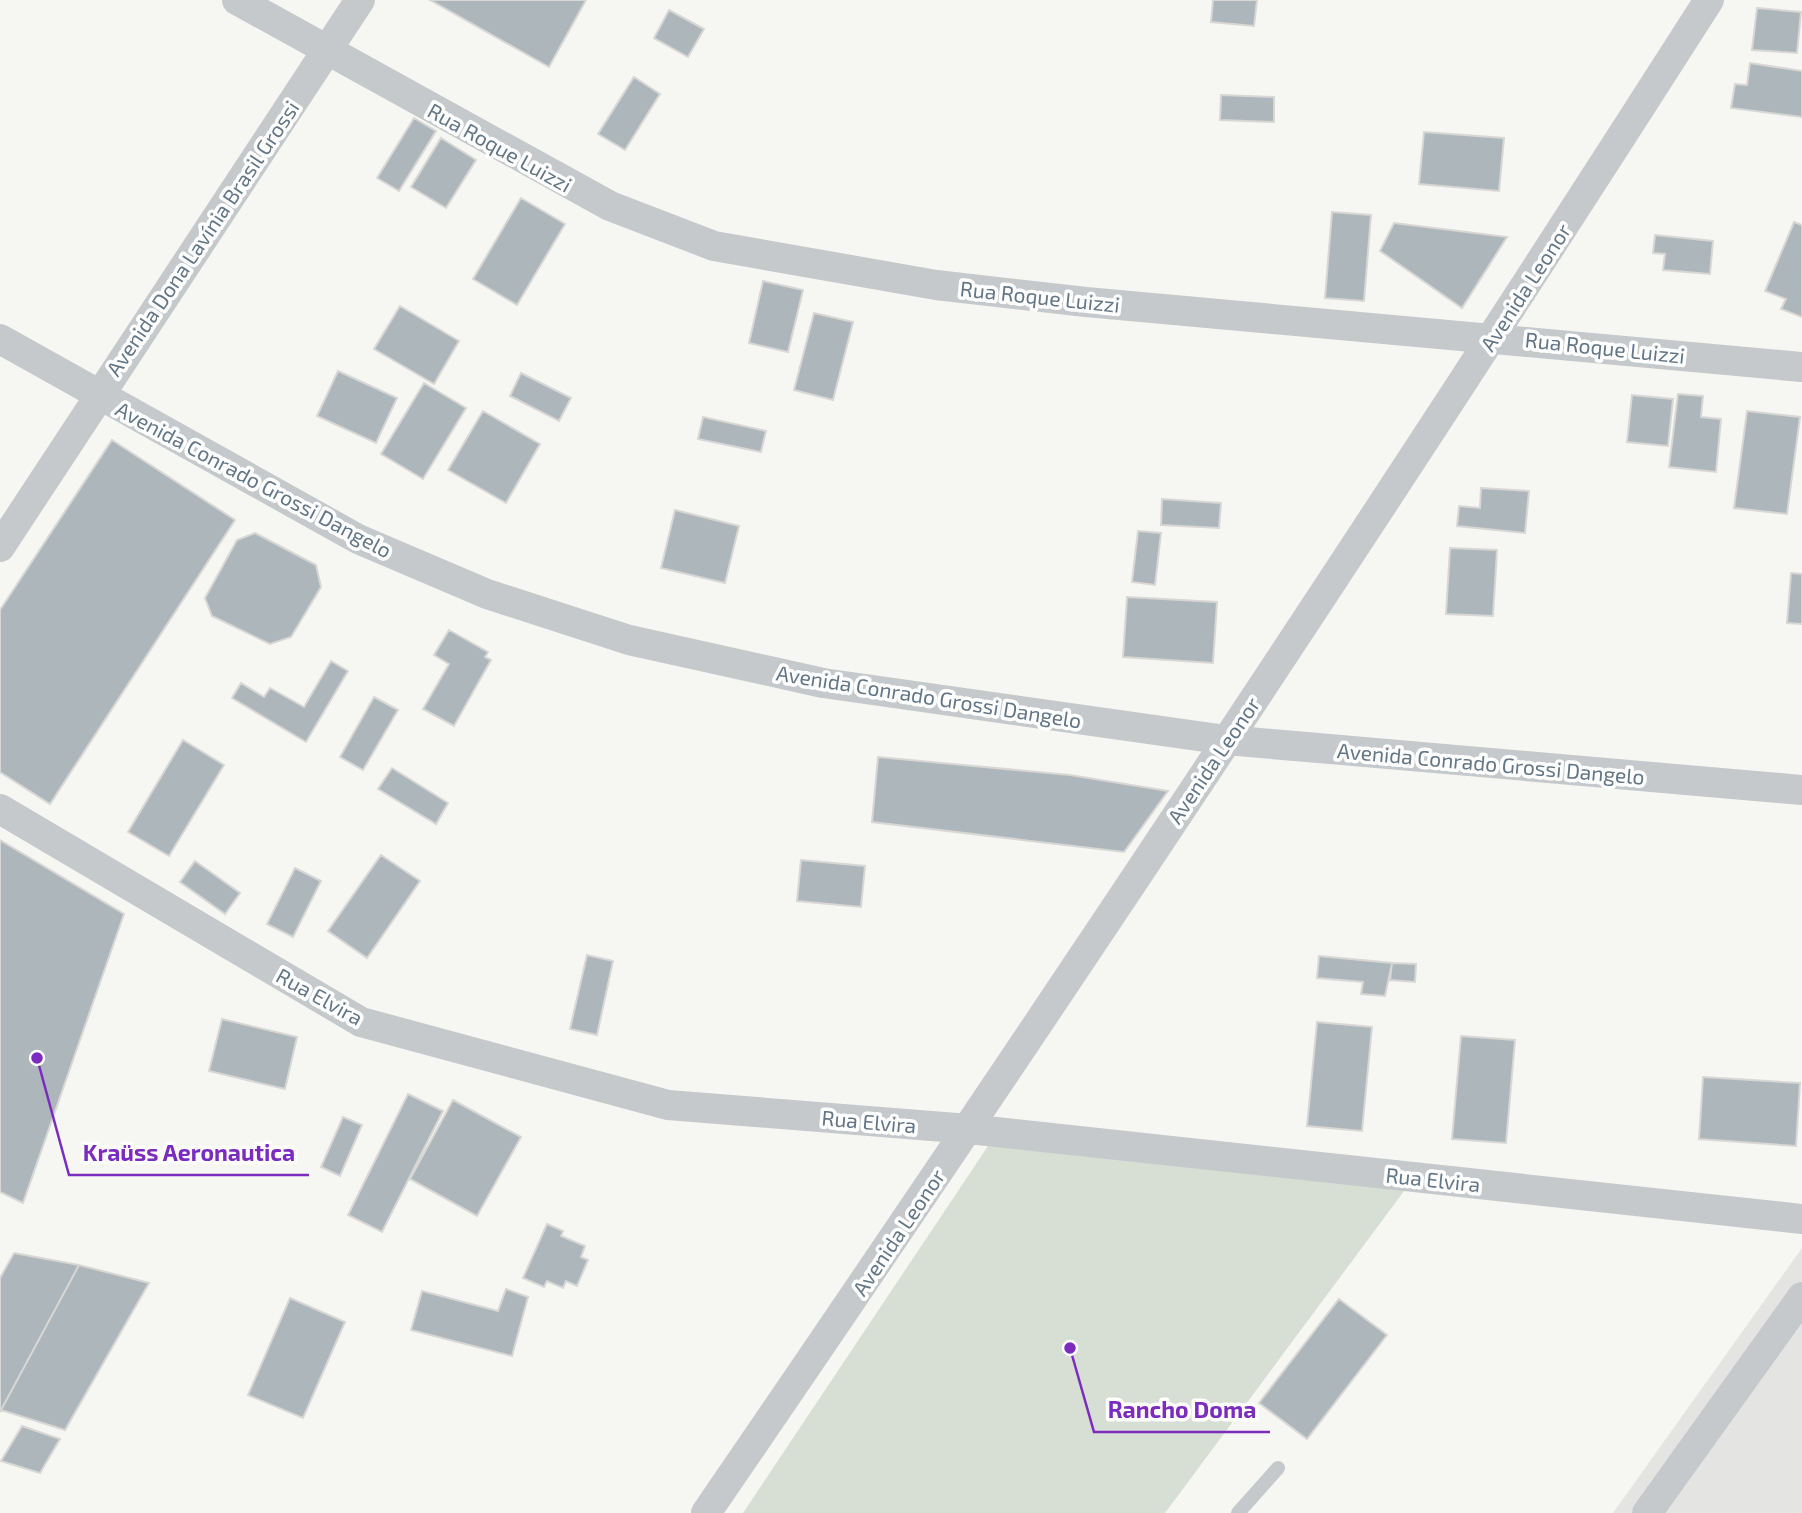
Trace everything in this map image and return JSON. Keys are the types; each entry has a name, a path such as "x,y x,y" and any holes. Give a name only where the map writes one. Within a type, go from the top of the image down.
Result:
{"street":[{"name":"Rua Roque Luizzi","path":"237,0 326,52 610,206 714,246 936,285 1086,302 1802,367"},
{"name":"Avenida Dona Lavínia Brasil Grossi","path":"0,547 97,395 360,0"},
{"name":"Avenida Leonor","path":"706,1513 969,1129 1494,337 1709,0"},
{"name":"Avenida Conrado Grossi Dangelo","path":"0,339 358,539 487,594 629,640 823,683 1226,740 1802,790"},
{"name":"Rua Elvira","path":"0,809 361,1022 668,1105 969,1129 1802,1219"},
{"path":"1647,1513 1802,1297"}],"lane":[{"path":"1238,1513 1278,1468"}],"shaded area":[{"path":"988,1146 1410,1183 1165,1513 743,1513"},
{"path":"1802,1248 1802,1513 1613,1513"}],"building":[{"path":"430,0 586,0 549,67"},
{"path":"1213,0 1257,0 1254,26 1211,22"},
{"path":"1757,8 1801,12 1797,53 1752,50"},
{"path":"669,10 704,29 688,57 654,38"},
{"path":"1750,63 1802,71 1802,117 1731,108 1735,84 1747,85"},
{"path":"634,77 660,94 625,150 598,134"},
{"path":"1221,95 1274,97 1274,122 1220,120"},
{"path":"414,118 436,131 399,191 377,178"},
{"path":"1424,132 1504,138 1499,191 1419,184"},
{"path":"441,138 476,160 446,208 411,187"},
{"path":"521,198 565,224 517,305 473,279"},
{"path":"1332,212 1371,215 1364,301 1325,298"},
{"path":"1794,222 1802,225 1802,317 1781,309 1786,299 1765,291"},
{"path":"1394,223 1507,237 1462,308 1380,251"},
{"path":"1655,235 1713,241 1710,274 1663,270 1665,254 1653,253"},
{"path":"763,281 803,290 788,352 749,343"},
{"path":"400,306 459,341 434,384 374,349"},
{"path":"814,313 853,322 833,400 794,390"},
{"path":"338,371 397,398 376,443 317,416"},
{"path":"521,373 571,398 559,421 510,396"},
{"path":"424,383 466,408 423,479 381,454"},
{"path":"1678,394 1703,396 1701,417 1721,419 1716,472 1669,467"},
{"path":"1632,395 1673,399 1668,446 1627,442"},
{"path":"483,411 540,444 506,503 448,470"},
{"path":"1747,411 1800,417 1787,514 1734,508"},
{"path":"703,417 766,431 761,452 698,439"},
{"path":"112,440 235,520 50,804 0,772 0,610"},
{"path":"1481,488 1529,491 1525,533 1457,526 1459,506 1480,508"},
{"path":"1162,499 1221,503 1219,528 1161,525"},
{"path":"675,510 739,526 725,583 661,568"},
{"path":"1138,531 1161,533 1155,585 1132,582"},
{"path":"255,533 316,565 321,587 291,637 270,644 212,616 205,598 237,540"},
{"path":"1450,548 1497,550 1493,616 1446,614"},
{"path":"1791,573 1802,574 1802,624 1787,623"},
{"path":"1127,597 1217,602 1213,663 1123,657"},
{"path":"449,630 488,652 485,657 491,660 454,726 423,709 449,664 434,655"},
{"path":"331,661 348,671 306,742 232,698 241,683 264,697 270,688 304,707"},
{"path":"374,697 398,710 363,770 340,757"},
{"path":"183,740 224,765 169,856 128,832"},
{"path":"878,757 1070,775 1168,791 1124,852 872,822"},
{"path":"392,768 448,803 436,824 378,789"},
{"path":"0,840 124,914 23,1203 0,1192"},
{"path":"381,855 420,881 367,958 328,931"},
{"path":"801,860 865,866 861,907 797,901"},
{"path":"195,861 240,893 225,914 180,882"},
{"path":"295,868 321,881 293,937 267,924"},
{"path":"587,955 613,961 597,1035 570,1029"},
{"path":"1319,956 1392,963 1385,996 1361,994 1363,982 1317,978"},
{"path":"1392,963 1416,964 1415,982 1390,980"},
{"path":"222,1019 297,1037 285,1089 209,1071"},
{"path":"1317,1022 1372,1027 1362,1131 1307,1126"},
{"path":"1461,1036 1515,1040 1506,1143 1452,1139"},
{"path":"1703,1077 1800,1083 1796,1146 1699,1139"},
{"path":"408,1094 443,1111 382,1232 348,1215"},
{"path":"453,1100 521,1137 477,1216 410,1179"},
{"path":"343,1117 362,1125 340,1176 321,1167"},
{"path":"547,1224 563,1231 561,1236 585,1246 581,1257 588,1260 577,1286 566,1281 563,1288 547,1281 544,1287 523,1278"},
{"path":"14,1253 79,1265 0,1412 0,1278"},
{"path":"79,1265 149,1283 65,1430 1,1410"},
{"path":"506,1289 528,1297 512,1356 411,1330 422,1291 498,1311"},
{"path":"290,1298 345,1322 303,1418 248,1395"},
{"path":"1339,1299 1387,1335 1307,1439 1259,1403"},
{"path":"22,1426 60,1439 40,1473 1,1461"}],"place":[{"name":"Kraüss Aeronautica","path":"37,1058"},
{"name":"Rancho Doma","path":"1070,1348"}]}
